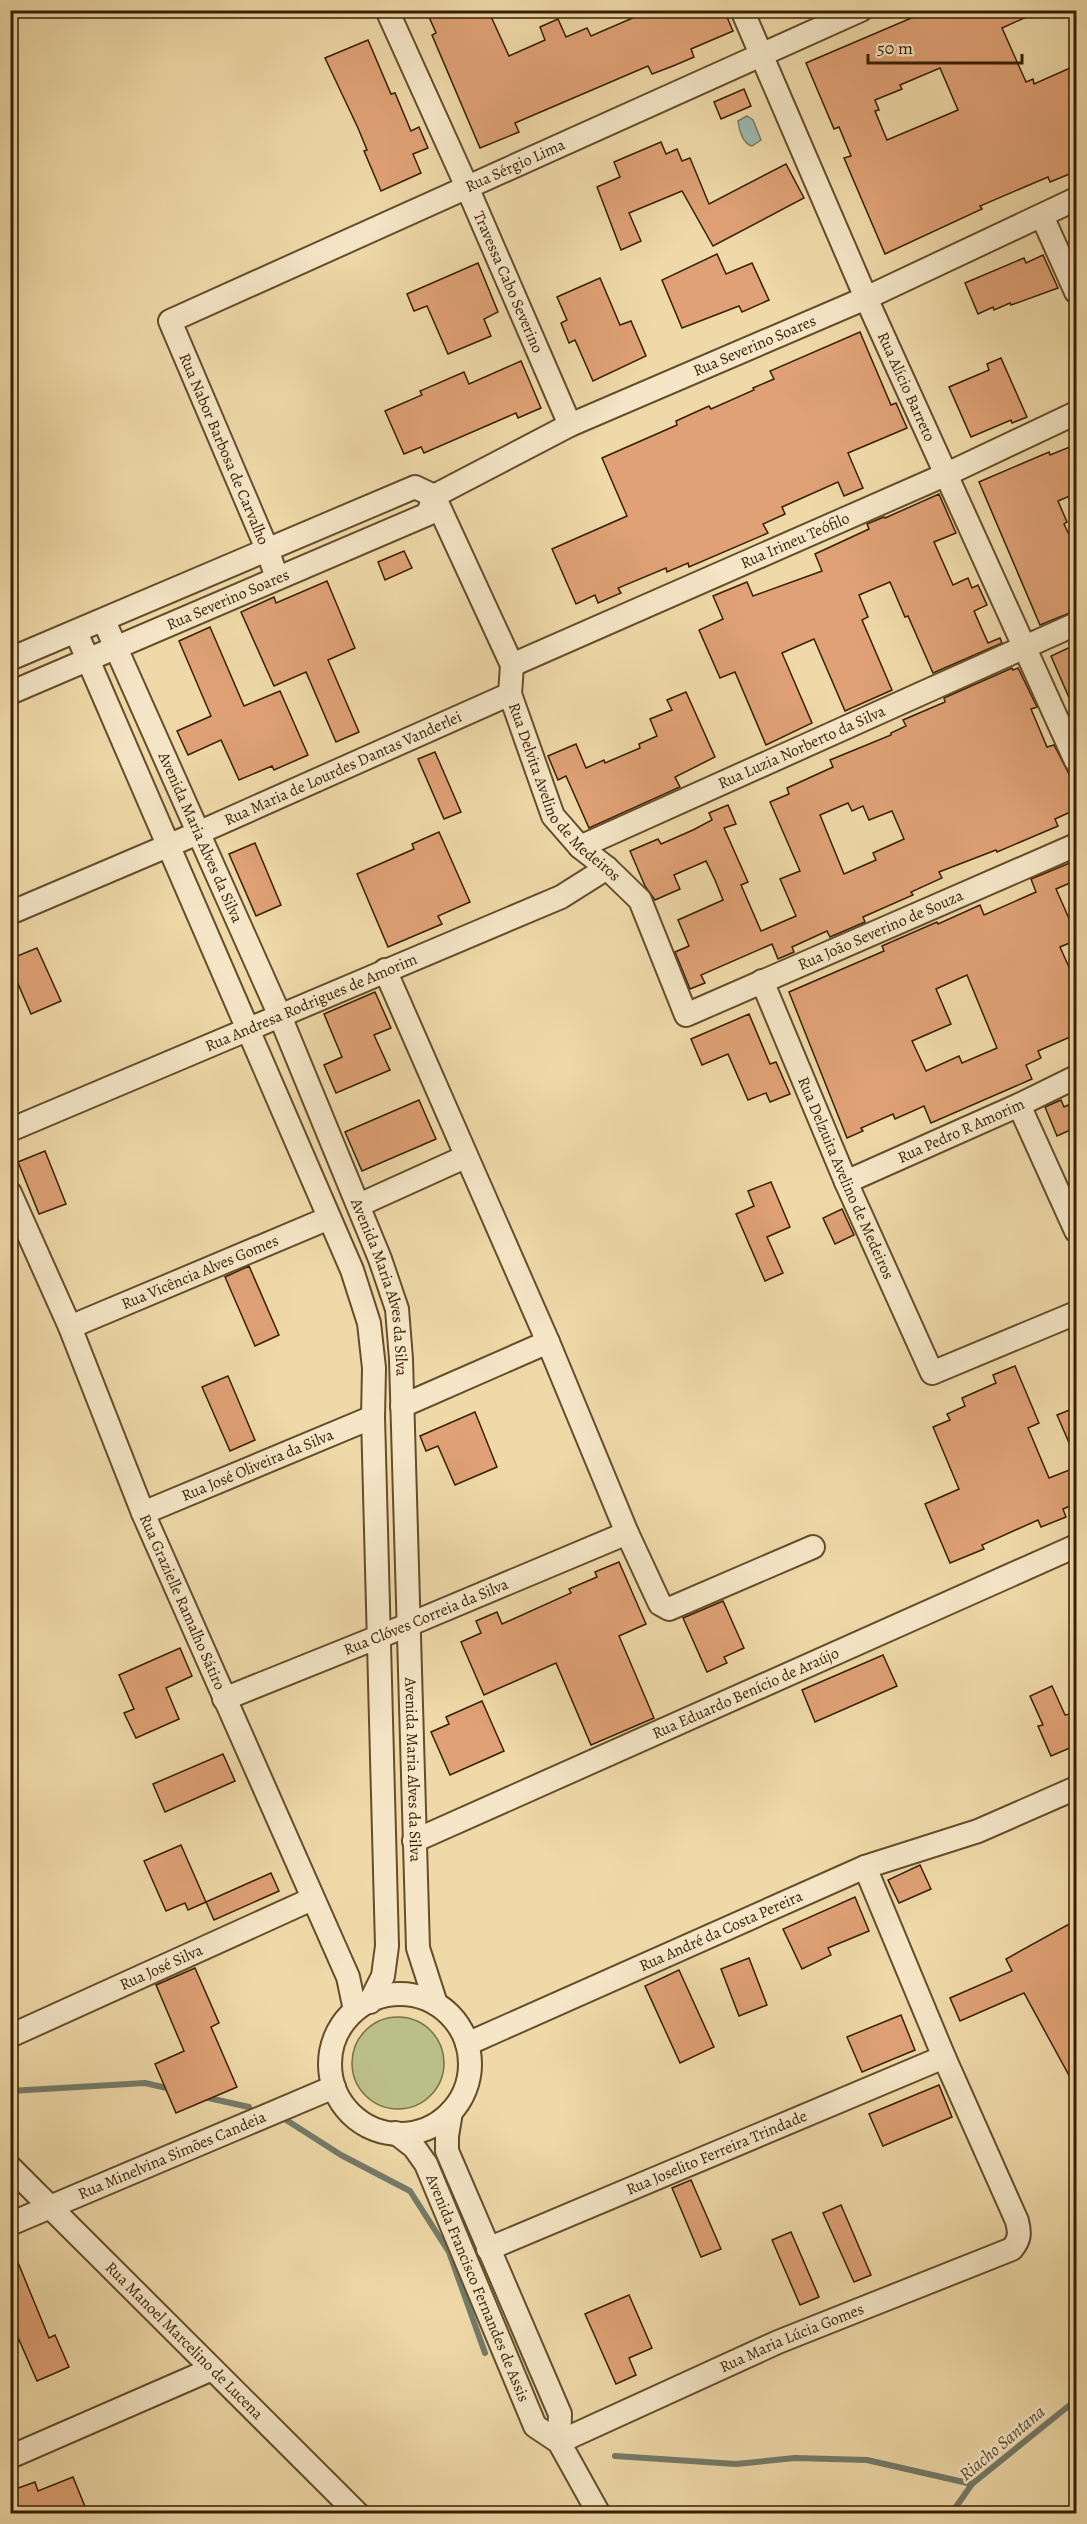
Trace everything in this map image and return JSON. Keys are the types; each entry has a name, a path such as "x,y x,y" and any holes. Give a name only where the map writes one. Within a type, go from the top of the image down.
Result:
{"street":[{"name":"Travessa Cabo Severino","path":"387,10 570,425"},
{"name":"Rua Alício Barreto","path":"742,10 866,298 1077,761"},
{"name":"Rua Sérgio Lima","path":"170,321 861,10"},
{"name":"Rua Severino Soares","path":"10,693 428,514 434,496 570,425 866,298 1077,200"},
{"path":"1042,216 1077,292"},
{"name":"Rua Nabor Barbosa de Carvalho","path":"170,321 267,549 277,578"},
{"name":"Rua Irineu Teófilo","path":"513,665 947,474 1077,413"},
{"name":"Rua Severino Soares","path":"10,659 415,487 434,496"},
{"path":"434,496 513,665"},
{"name":"Avenida Maria Alves da Silva","path":"104,621 280,1016 359,1205 397,1309 402,1406 418,1948 436,2004"},
{"name":"Rua Luzia Norberto da Silva","path":"580,847 1077,624"},
{"name":"Avenida Maria Alves da Silva","path":"76,632 352,1270 369,1323 374,1368 373,1417 387,1946 383,1976 363,2006"},
{"name":"Rua Delvita Avelino de Medeiros","path":"513,665 510,694 553,816 580,847 607,868 640,900 686,1015"},
{"name":"Rua Maria de Lourdes Dantas Vanderlei","path":"10,913 198,833 510,694"},
{"name":"Rua João Severino de Souza","path":"686,1015 1077,845"},
{"name":"Rua Andresa Rodrigues de Amorim","path":"10,1130 561,897 607,868"},
{"path":"385,970 548,1342 627,1533 660,1604 669,1609 813,1547"},
{"name":"Rua Delzuita Avelino de Medeiros","path":"762,981 846,1182 932,1373 1077,1313"},
{"name":"Rua Pedro R Amorim","path":"846,1182 1019,1106 1077,1077"},
{"path":"1019,1106 1077,1231"},
{"path":"359,1205 465,1157"},
{"name":"Rua Grazielle Ramalho Sátiro","path":"10,1193 70,1327 143,1513 312,1899 363,2006"},
{"name":"Rua Vicência Alves Gomes","path":"70,1327 329,1218"},
{"path":"402,1406 548,1342"},
{"name":"Rua José Oliveira da Silva","path":"143,1513 373,1417"},
{"name":"Rua Clóves Correia da Silva","path":"224,1699 627,1533"},
{"name":"Rua Eduardo Benício de Araújo","path":"414,1841 1077,1546"},
{"name":"Rua André da Costa Pereira","path":"467,2044 865,1867 978,1831 1077,1788"},
{"path":"865,1867 944,2057"},
{"name":"Rua José Silva","path":"10,2036 312,1899"},
{"path":"399,1994 418,1996 436,2004 452,2016 463,2031 471,2069 466,2088 451,2112 426,2129 408,2134 370,2128 342,2104 334,2087 330,2069 332,2050 338,2032 363,2006 399,1994"},
{"name":"Rua Maria Lúcia Gomes","path":"559,2442 778,2342 1012,2248 1020,2232 944,2057"},
{"name":"Rua Joselito Ferreira Trindade","path":"488,2249 944,2057"},
{"name":"Rua Minelvina Simões Candeia","path":"10,2224 334,2087"},
{"name":"Avenida Francisco Fernandes de Assis","path":"451,2112 447,2151 560,2414 559,2442"},
{"name":"Avenida Francisco Fernandes de Assis","path":"396,2133 414,2147 426,2164 535,2426 559,2442 599,2514"},
{"name":"Rua Manoel Marcelino de Lucena","path":"10,2167 358,2514"},
{"path":"10,2457 212,2369"}],"green space":[{"path":"398,2017 416,2021 430,2031 440,2045 444,2063 440,2081 430,2095 416,2105 398,2109 380,2105 366,2095 356,2081 352,2063 356,2045 366,2031 380,2021"}],"water":[{"path":"747,116 753,120 761,140 752,146 744,140 738,121"}],"building":[{"path":"426,10 488,10 509,56 545,40 540,27 558,19 566,37 587,28 591,36 651,10 724,10 733,31 691,49 694,57 673,66 652,74 648,66 515,123 519,132 480,148 432,35 436,33"},
{"path":"930,10 1042,10 1002,28 1026,82 1033,79 1034,84 1077,65 1077,171 1050,182 1048,177 980,206 982,209 885,254 844,158 851,156 839,127 834,129 806,63","holes":["940,68 958,110 887,140 875,111 879,110 875,100 902,89 900,85"]},
{"path":"368,40 391,94 395,93 411,131 419,127 428,148 413,154 421,173 381,191 364,151 367,150 358,128 325,58"},
{"path":"744,89 751,106 721,119 714,102"},
{"path":"661,142 666,154 677,149 682,161 690,158 709,204 786,164 804,198 713,246 682,191 629,213 641,241 621,250 597,187 620,177 614,162"},
{"path":"717,254 726,274 752,263 769,300 742,312 739,306 682,328 662,280"},
{"path":"1043,255 1058,288 994,310 993,307 978,314 965,283 1024,258 1026,263"},
{"path":"478,263 498,312 484,319 491,336 448,354 427,306 414,311 407,294"},
{"path":"600,278 620,325 631,321 646,356 593,381 575,340 569,343 561,323 567,320 557,297"},
{"path":"860,332 891,405 896,403 907,428 848,453 863,488 844,496 838,482 782,507 785,514 763,524 768,533 689,567 688,563 667,572 666,568 618,588 621,593 598,603 595,595 576,604 552,549 627,516 602,458 677,425 676,421 709,406 711,409 754,390 753,388 774,379 770,371"},
{"path":"1001,358 1027,417 1012,423 1011,420 971,437 949,387 989,370 987,364"},
{"path":"521,361 541,408 518,418 516,413 424,453 421,447 404,454 385,411 422,395 420,391 464,372 469,384"},
{"path":"1077,444 1077,493 1058,501 1067,522 1064,524 1077,551 1077,610 1040,625 979,482 1049,452 1050,455"},
{"path":"939,494 956,533 934,542 953,585 968,578 972,588 978,585 987,605 974,611 988,643 1000,638 1002,643 933,673 890,582 859,595 868,617 862,620 892,690 845,711 814,639 782,653 812,723 766,745 735,672 720,678 699,630 723,619 713,596 747,582 753,596 822,571 815,554 869,529 867,524"},
{"path":"404,551 412,568 385,580 378,562"},
{"path":"327,581 355,648 328,660 359,732 336,742 306,672 274,686 241,612 274,597 276,603"},
{"path":"210,627 244,706 280,691 308,755 274,770 272,766 239,780 221,740 188,755 177,731 211,716 179,641"},
{"path":"1077,644 1077,716 1051,656"},
{"path":"1012,668 1013,670 1018,668 1037,707 1031,709 1047,747 1054,745 1077,790 1077,809 1055,819 1058,826 997,852 996,850 939,872 942,878 911,892 913,895 863,917 865,922 830,937 827,931 792,947 794,952 778,959 772,944 701,975 705,983 690,989 675,952 689,946 678,920 723,900 715,880 706,861 674,875 680,889 655,900 645,886 630,851 658,839 661,844 693,830 712,820 709,813 728,805 736,824 724,828 748,882 741,885 761,931 796,916 780,879 800,871 770,802 789,794 787,788 833,767 830,760 891,735 906,726 903,720 945,702 944,698","holes":["848,803 852,811 863,806 869,820 892,811 904,839 873,853 876,860 844,874 820,815"]},
{"path":"686,692 715,757 675,777 680,787 589,828 566,776 558,780 548,756 576,744 586,768 604,760 605,763 640,748 639,744 657,736 650,719 672,710 667,700"},
{"path":"435,752 461,812 444,819 418,759"},
{"path":"439,832 470,902 438,916 442,924 388,947 357,874 414,849 412,844"},
{"path":"255,843 281,905 256,916 229,854"},
{"path":"1077,860 1077,880 1056,889 1071,923 1077,920 1077,940 1060,947 1077,985 1077,1034 1038,1051 1041,1058 1026,1065 1032,1079 931,1123 924,1106 895,1119 893,1114 861,1128 863,1131 847,1138 789,992 884,951 882,946 937,922 938,924 980,905 984,915 1036,892 1031,879","holes":["967,975 997,1048 962,1063 959,1056 926,1071 912,1041 951,1024 936,989"]},
{"path":"37,948 61,1001 31,1014 10,965 10,959"},
{"path":"375,992 391,1028 374,1035 390,1070 336,1093 324,1065 342,1057 324,1014"},
{"path":"749,1014 770,1064 776,1062 790,1094 770,1102 766,1093 748,1100 728,1054 702,1065 691,1039"},
{"path":"419,1100 436,1139 362,1171 345,1132"},
{"path":"1061,1100 1064,1107 1077,1101 1077,1127 1057,1136 1045,1107"},
{"path":"45,1151 66,1204 39,1214 18,1162"},
{"path":"771,1182 790,1227 767,1237 783,1273 765,1281 736,1214 754,1206 748,1191"},
{"path":"842,1209 854,1235 835,1244 823,1218"},
{"path":"249,1266 279,1335 255,1346 225,1277"},
{"path":"1015,1366 1039,1423 1028,1428 1049,1478 1077,1467 1077,1503 1063,1509 1066,1517 1041,1527 1038,1520 982,1545 984,1549 950,1563 925,1504 959,1489 933,1427 950,1420 947,1414 965,1406 962,1398 996,1383 993,1375"},
{"path":"228,1376 255,1440 230,1451 202,1387"},
{"path":"1077,1407 1077,1461 1057,1415"},
{"path":"475,1412 497,1467 455,1485 438,1446 426,1451 420,1436"},
{"path":"619,1562 646,1624 619,1636 654,1718 591,1745 556,1663 484,1695 461,1642 481,1633 476,1621 497,1612 502,1624 571,1593 569,1589 597,1577 595,1572"},
{"path":"723,1601 744,1648 724,1657 727,1663 707,1672 683,1618"},
{"path":"180,1648 192,1676 166,1688 179,1719 136,1738 124,1713 134,1709 119,1675"},
{"path":"883,1655 897,1686 815,1722 802,1690"},
{"path":"1052,1686 1065,1715 1070,1714 1077,1728 1077,1745 1051,1756 1038,1726 1043,1725 1030,1696"},
{"path":"482,1701 504,1751 450,1775 431,1732 449,1724 446,1717"},
{"path":"223,1754 235,1781 165,1812 153,1784"},
{"path":"181,1845 206,1902 188,1910 185,1903 166,1911 144,1861"},
{"path":"920,1865 931,1889 899,1903 888,1880"},
{"path":"271,1873 279,1891 214,1920 206,1902"},
{"path":"855,1897 869,1931 828,1948 831,1955 802,1969 783,1929"},
{"path":"1071,1923 1077,1934 1077,2090 1024,1993 960,2021 950,1998 1012,1971 1006,1959"},
{"path":"749,1958 767,2005 739,2016 721,1969"},
{"path":"195,1968 219,2023 211,2027 237,2087 176,2113 155,2064 184,2051 156,1985"},
{"path":"679,1970 714,2047 680,2063 645,1986"},
{"path":"901,2015 915,2050 862,2072 847,2037"},
{"path":"939,2085 952,2117 883,2146 869,2114"},
{"path":"691,2180 721,2249 701,2257 672,2188"},
{"path":"841,2205 871,2275 854,2282 823,2213"},
{"path":"791,2232 819,2297 800,2305 772,2240"},
{"path":"10,2243 49,2338 55,2335 69,2367 37,2381 10,2319"},
{"path":"629,2295 652,2348 629,2358 636,2375 616,2384 585,2314"},
{"path":"73,2477 88,2514 10,2514 10,2491 35,2482 38,2491"}],"waterway":[{"path":"10,2091 145,2083 171,2089"},
{"path":"204,2097 249,2107"},
{"path":"280,2116 341,2155 410,2191 449,2252 485,2353"},
{"name":"Riacho Santana","path":"951,2514 972,2484 1076,2400"},
{"path":"615,2456 736,2464 795,2458 867,2460 972,2484"}]}
